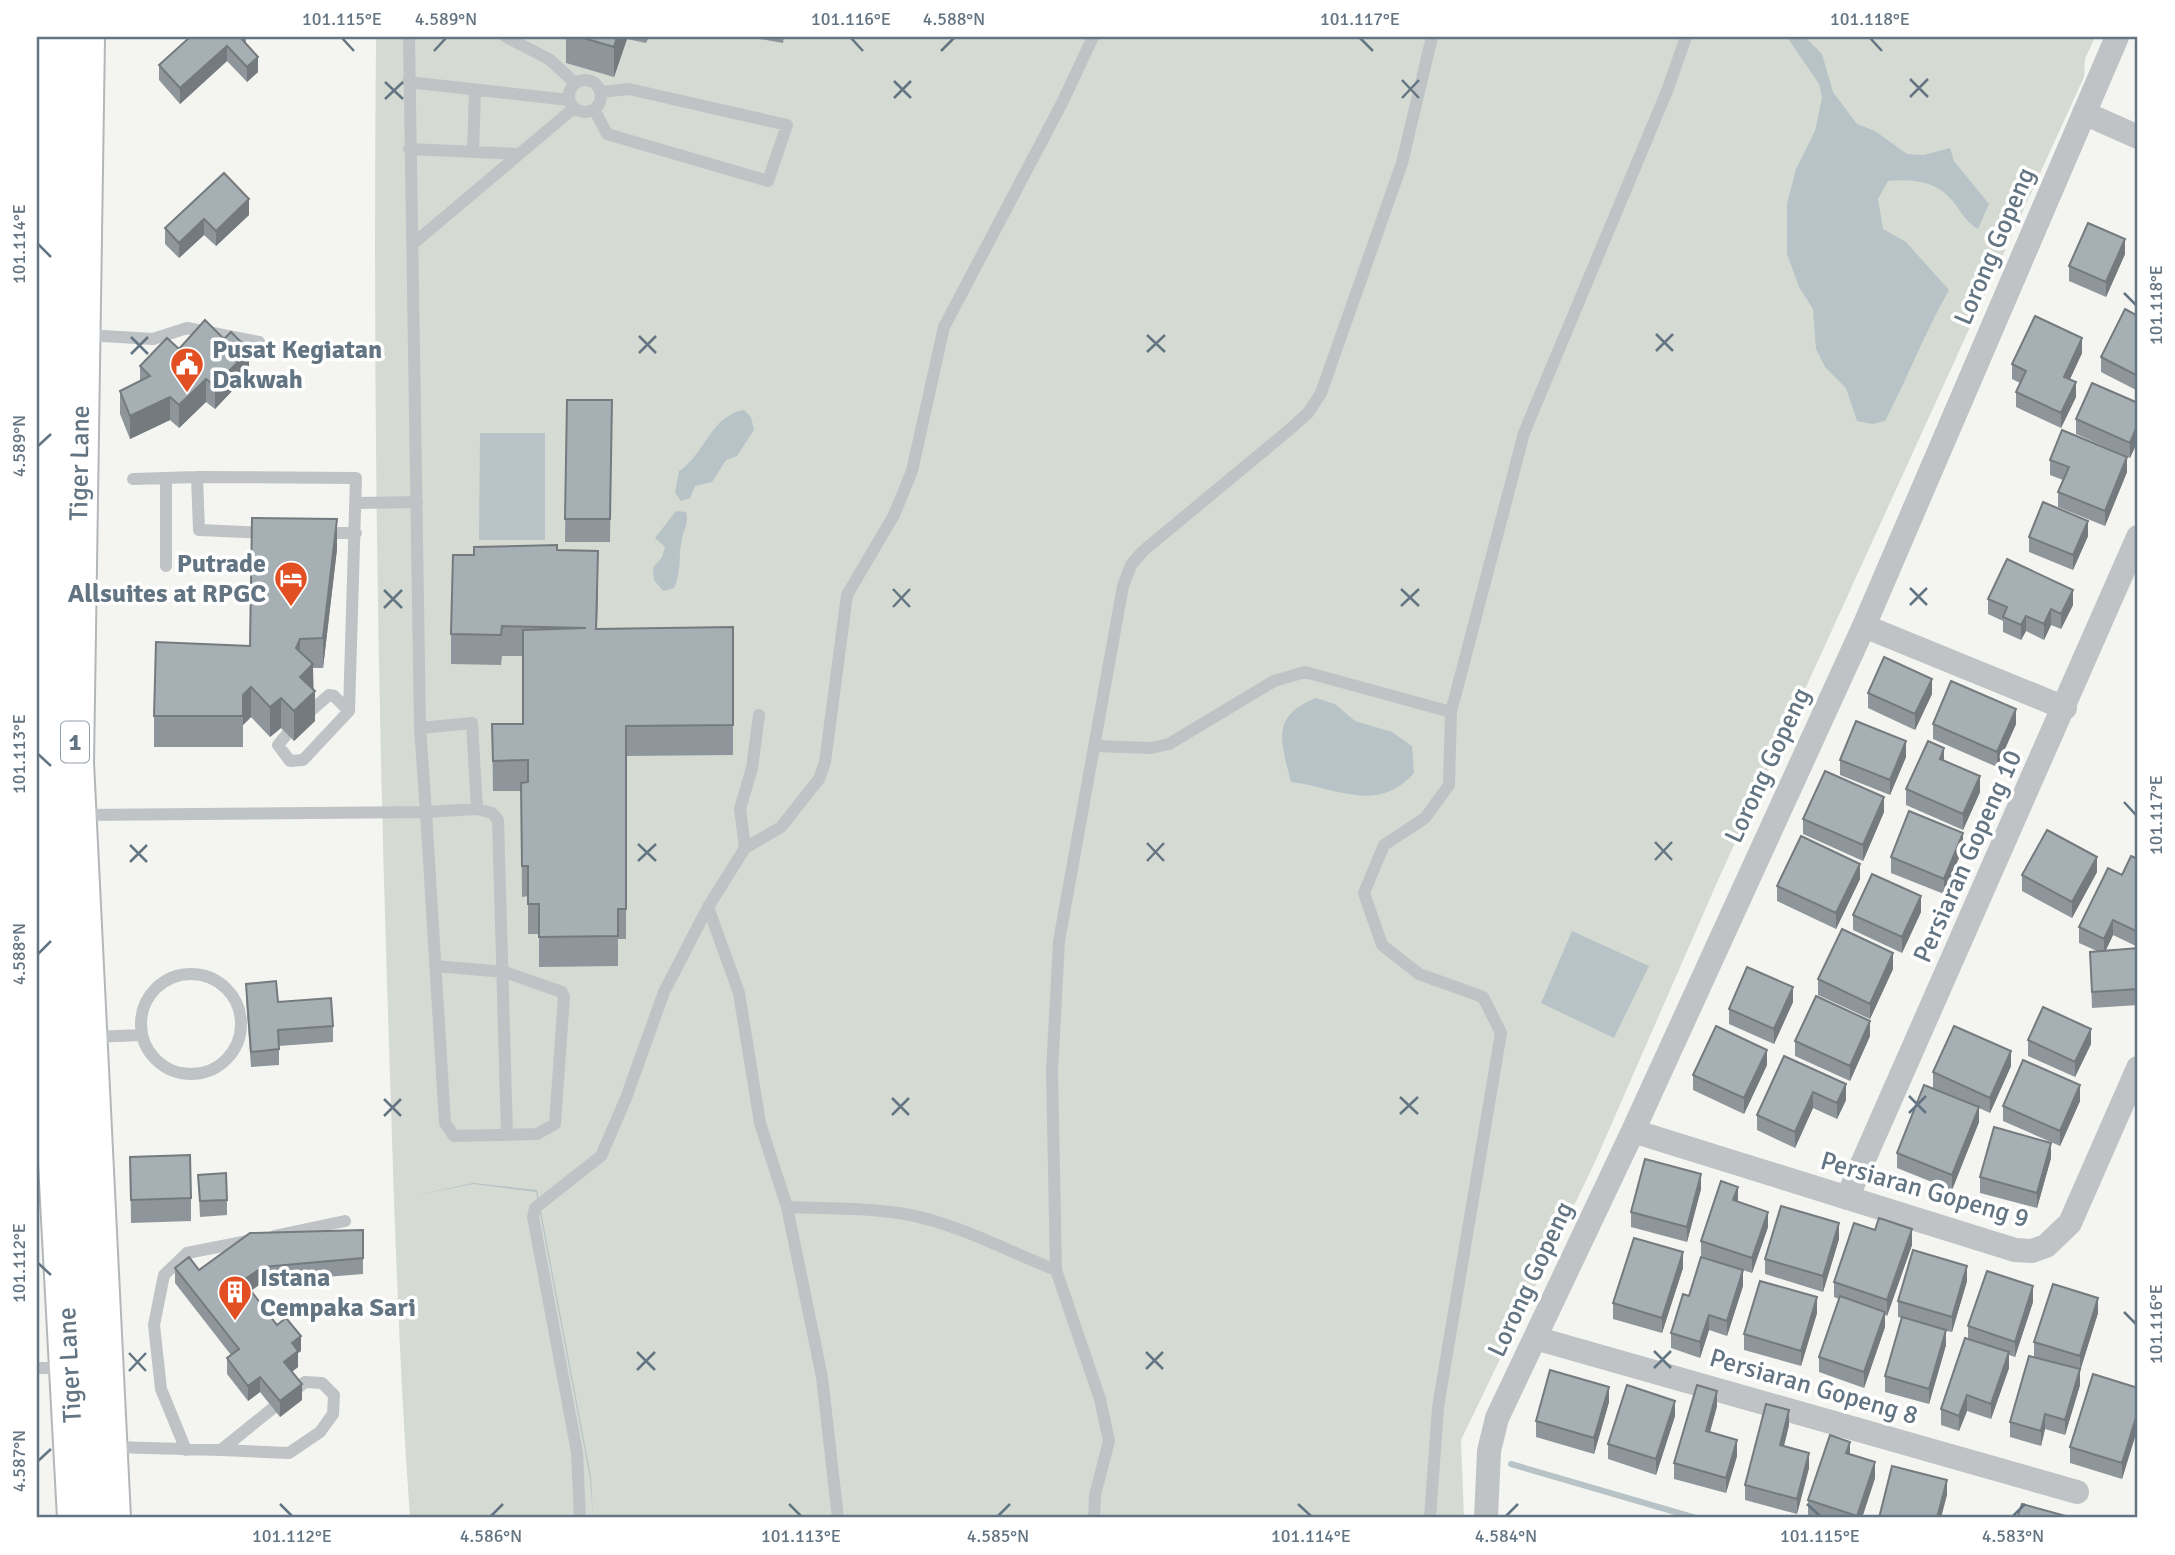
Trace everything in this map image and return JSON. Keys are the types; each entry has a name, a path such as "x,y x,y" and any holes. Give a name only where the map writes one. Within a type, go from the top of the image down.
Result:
{"main road":[{"name":"Tiger Lane","path":"52,37 38,815 53,1368 90,1447 111,1518"},
{"name":"Tiger Lane","path":"77,1518 90,1447 88,1037 76,815 77,547 85,37"}],"street":[{"name":"Lorong Gopeng","path":"1486,1518 1489,1451 1497,1418 1633,1131 1864,626 2117,37"},
{"path":"2084,113 2138,137"},
{"name":"Persiaran Gopeng 10","path":"1847,1198 2138,537"},
{"path":"1864,626 2065,708"},
{"path":"38,815 76,815"},
{"name":"Persiaran Gopeng 9","path":"1633,1131 2015,1251 2032,1251 2046,1246 2070,1223 2138,1068"},
{"name":"Persiaran Gopeng 8","path":"1535,1338 2077,1492"}],"lane":[{"path":"409,37 420,728 435,966 448,1130 454,1136 537,1134 555,1124 564,997 556,988 505,972 435,966"},
{"path":"506,37 549,59 575,83"},
{"path":"580,1518 577,1452 533,1217 539,1203 564,1187 601,1156 626,1098 664,992 708,907 746,848 781,827 818,779 825,762 847,595 894,514 912,471 931,374 944,327 1062,103 1093,37"},
{"path":"1094,1518 1095,1495 1109,1441 1106,1420 1056,1270 1052,1071 1059,941 1123,586 1131,565 1205,497 1308,413 1321,393 1402,163 1432,37"},
{"path":"1430,1518 1438,1407 1501,1033 1483,997 1419,974 1382,944 1364,893 1384,845 1425,818 1449,785 1451,712 1524,433 1667,91 1686,37"},
{"path":"408,82 572,104 587,111 594,109 600,92 593,82 580,80 575,83"},
{"path":"414,243 519,154 572,104 575,83"},
{"path":"594,109 607,134 768,181 787,125 629,89 600,92"},
{"path":"473,152 475,90"},
{"path":"409,149 519,154"},
{"path":"82,335 153,339 187,328 259,342"},
{"path":"132,480 352,476 358,482 349,711 303,760 290,761 279,750 278,745 287,734"},
{"path":"197,477 198,530 272,533"},
{"path":"166,478 166,566"},
{"path":"356,503 417,502"},
{"path":"314,533 356,533"},
{"path":"1096,746 1151,748 1169,744 1274,681 1305,672 1451,712"},
{"path":"307,714 329,695 334,696 349,711"},
{"path":"746,848 740,809 752,768 759,715"},
{"path":"420,728 472,723 477,809"},
{"path":"76,815 426,812 477,809 492,813 498,820 505,972 507,1135"},
{"path":"708,907 739,993 760,1123 787,1207 822,1377 838,1518"},
{"path":"187,974 204,975 220,982 232,994 240,1009 242,1025 239,1041 219,1066 204,1073 188,1075 172,1071 153,1057 142,1035 141,1018 146,1002 157,988 171,978 187,974"},
{"path":"88,1037 142,1035"},
{"path":"787,1207 907,1214 952,1228 1056,1270"},
{"path":"186,1450 161,1389 154,1325 164,1275 187,1253 345,1221"},
{"path":"90,1447 289,1453 320,1432 334,1414 334,1395 322,1382 305,1382 295,1390"},
{"path":"221,1450 273,1408"}],"shaded area":[{"path":"376,37 2095,37 2085,59 2084,77 1719,878 1595,1162 1461,1440 1464,1518 410,1518 396,1250 381,746 376,391"},
{"path":"1787,37 1805,37 1822,54 1833,92 1857,124 1875,131 1907,154 1924,155 1950,148 1954,161 1989,204 1978,229 1947,195 1927,183 1888,181 1878,199 1883,229 1906,242 1949,290 1885,421 1873,424 1857,421 1846,388 1825,367 1816,349 1813,309 1799,287 1787,254 1787,204 1796,169 1815,131 1822,98 1819,84"},
{"path":"744,410 751,417 754,430 737,456 726,460 712,482 695,486 690,498 681,501 675,493 679,471 695,456 723,420"},
{"path":"480,433 545,433 545,540 479,540"},
{"path":"676,511 686,512 687,520 678,576 674,588 663,591 654,580 653,568 662,557 665,547 655,538"},
{"path":"1316,698 1335,704 1355,721 1392,732 1412,746 1414,773 1386,793 1372,795 1341,793 1291,782 1284,755 1282,732 1291,713"},
{"path":"1572,931 1649,966 1614,1038 1541,1003"},
{"path":"473,1183 537,1190 591,1477 593,1518 590,1478 536,1192 474,1184 416,1195"}],"building":[{"path":"190,37 240,37 258,57 247,67 227,46 180,88 159,65"},
{"path":"580,37 617,37 614,47"},
{"path":"224,173 249,199 216,231 204,219 179,243 165,228"},
{"path":"2088,223 2125,239 2106,282 2069,266"},
{"path":"2125,309 2138,316 2138,376 2101,357"},
{"path":"2035,316 2082,338 2064,377 2076,382 2061,413 2016,392 2026,371 2012,364"},
{"path":"205,320 224,339 231,332 249,350 215,386 206,379 179,405 170,397 130,416 120,391 150,376 140,366 167,338 179,349"},
{"path":"2092,383 2138,403 2138,424 2130,443 2076,419"},
{"path":"567,400 612,400 610,519 565,519"},
{"path":"2062,430 2127,457 2105,511 2058,492 2069,467 2050,460"},
{"path":"2043,502 2088,521 2073,555 2029,537"},
{"name":"Putrade Allsuites at RPGC","path":"252,518 337,519 323,638 300,639 296,648 313,664 300,677 315,691 294,711 281,698 270,707 251,687 243,695 243,716 154,716 156,642 250,646"},
{"path":"557,545 557,550 598,551 596,629 733,627 733,725 626,726 626,909 618,909 618,936 539,937 539,904 528,904 528,866 522,866 521,783 528,782 528,760 493,761 492,724 523,724 523,630 586,628 502,626 501,635 451,634 453,555 474,555 474,547"},
{"path":"2007,559 2073,590 2061,614 2051,609 2044,624 2026,616 2021,625 2003,617 2007,607 1988,599"},
{"path":"1884,657 1932,679 1915,714 1868,693"},
{"path":"1951,681 2016,709 1997,752 1933,724"},
{"path":"1856,721 1906,741 1890,780 1840,760"},
{"path":"1928,741 1944,748 1940,759 1980,776 1963,814 1906,789"},
{"path":"1825,771 1884,797 1863,845 1803,819"},
{"path":"1909,811 1963,833 1944,879 1891,857"},
{"path":"2047,830 2097,857 2072,902 2022,875"},
{"path":"1801,836 1860,864 1836,913 1777,886"},
{"path":"2131,856 2138,859 2138,932 2113,920 2104,939 2079,927 2108,868 2122,875"},
{"path":"1872,874 1921,896 1902,937 1853,915"},
{"path":"1842,929 1893,953 1870,1004 1818,979"},
{"path":"2138,948 2138,989 2092,992 2090,952"},
{"path":"1747,967 1793,987 1774,1029 1729,1009"},
{"path":"276,981 278,1002 331,998 333,1026 278,1030 279,1049 251,1052 246,984"},
{"path":"1816,996 1870,1021 1850,1066 1795,1041"},
{"path":"2043,1007 2091,1029 2075,1062 2028,1040"},
{"path":"1716,1026 1767,1050 1744,1098 1693,1075"},
{"path":"1954,1026 2011,1051 1990,1098 1933,1072"},
{"path":"1784,1056 1846,1084 1837,1103 1813,1092 1795,1132 1757,1115"},
{"path":"2023,1060 2080,1085 2060,1131 2003,1106"},
{"path":"1924,1085 1979,1107 1952,1175 1897,1153"},
{"path":"1994,1127 2051,1143 2037,1193 1980,1177"},
{"path":"190,1155 191,1198 131,1200 130,1157"},
{"path":"1645,1159 1701,1174 1687,1227 1631,1212"},
{"path":"226,1173 227,1200 200,1201 198,1175"},
{"path":"1721,1181 1738,1187 1733,1200 1768,1212 1752,1258 1701,1241"},
{"path":"1781,1206 1839,1223 1823,1276 1765,1259"},
{"path":"1879,1218 1912,1229 1887,1300 1834,1282 1854,1223 1875,1230"},
{"name":"Istana Cempaka Sari","path":"363,1230 363,1258 263,1267 236,1285 244,1296 251,1291 277,1325 286,1318 301,1336 292,1343 298,1351 284,1362 302,1384 280,1401 260,1377 248,1386 227,1358 239,1349 175,1268 189,1257 199,1270 250,1233"},
{"path":"1634,1238 1683,1252 1662,1318 1613,1303"},
{"path":"1913,1250 1967,1266 1952,1317 1898,1301"},
{"path":"1701,1257 1743,1270 1727,1321 1709,1315 1700,1342 1671,1333 1683,1294 1689,1296"},
{"path":"1987,1271 2033,1286 2015,1342 1968,1326"},
{"path":"1760,1281 1817,1297 1801,1351 1744,1334"},
{"path":"2053,1284 2098,1298 2080,1356 2034,1342"},
{"path":"1840,1296 1885,1312 1864,1372 1819,1357"},
{"path":"1902,1317 1946,1330 1929,1389 1885,1376"},
{"path":"1965,1338 2009,1352 1991,1404 1967,1395 1959,1416 1941,1409"},
{"path":"2029,1356 2080,1369 2065,1420 2045,1414 2041,1431 2010,1422"},
{"path":"1550,1370 1609,1387 1594,1438 1536,1421"},
{"path":"2093,1374 2138,1388 2138,1411 2122,1463 2070,1447"},
{"path":"1627,1385 1675,1401 1656,1459 1608,1444"},
{"path":"1697,1385 1717,1391 1706,1431 1737,1440 1726,1478 1674,1463"},
{"path":"1766,1404 1789,1410 1780,1445 1809,1453 1797,1499 1745,1485"},
{"path":"1830,1435 1850,1442 1846,1453 1875,1462 1857,1516 1808,1500"},
{"path":"1892,1466 1947,1480 1937,1518 1879,1518"},
{"path":"2022,1504 2073,1518 2017,1518"}],"waterway":[{"path":"1511,1464 1696,1518"}],"place":[{"name":"Pusat Kegiatan Dakwah","path":"187,394"},
{"name":"Putrade Allsuites at RPGC","path":"291,608"},
{"name":"Istana Cempaka Sari","path":"235,1322"}]}
